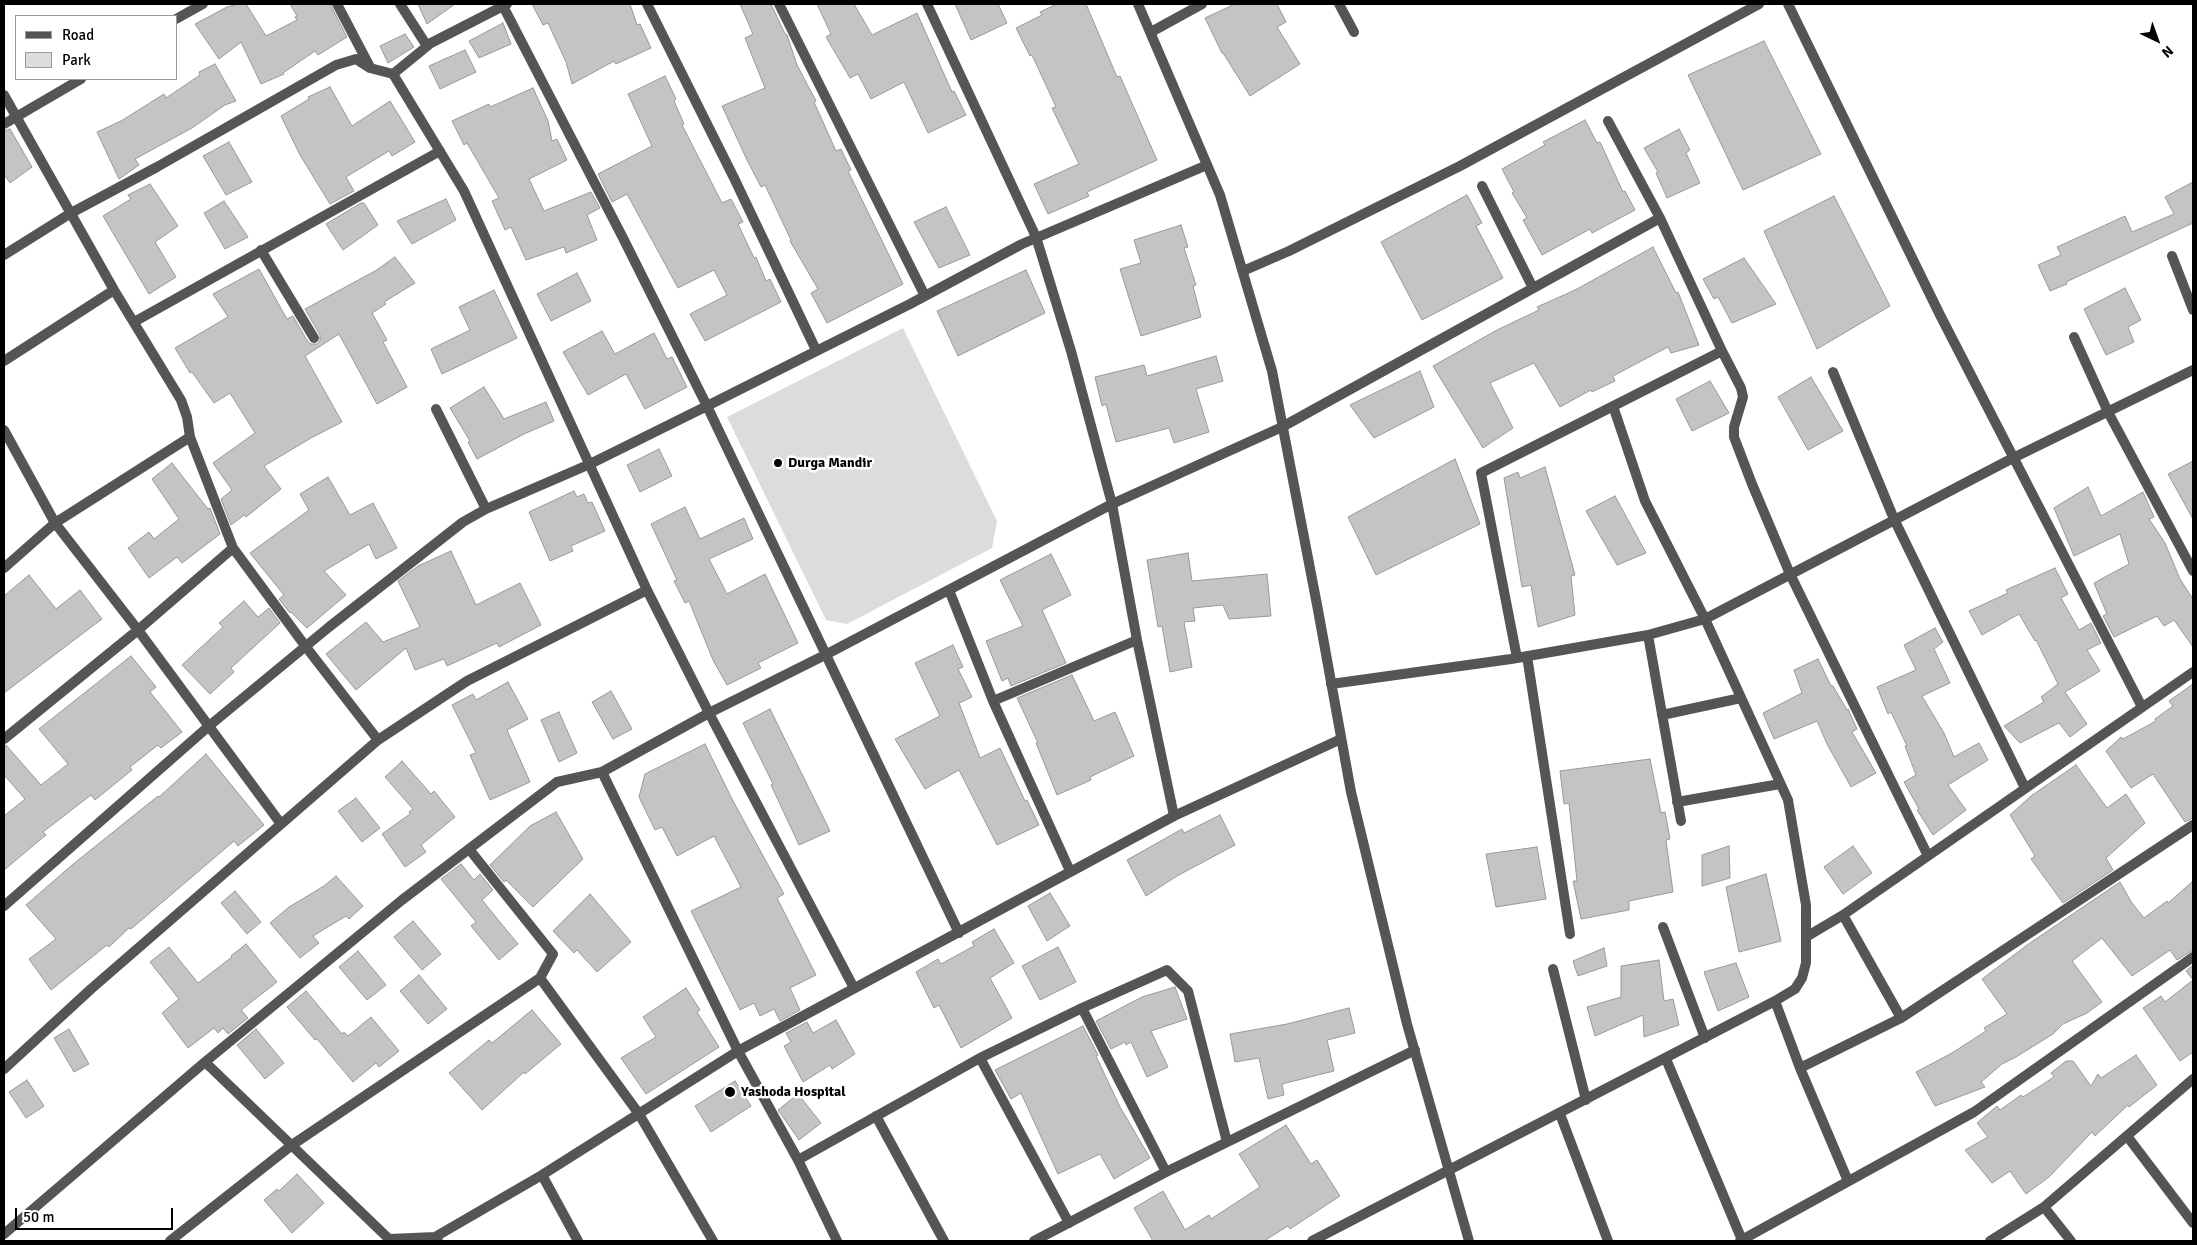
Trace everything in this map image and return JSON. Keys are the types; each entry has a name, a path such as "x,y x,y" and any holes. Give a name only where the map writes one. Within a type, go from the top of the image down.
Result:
{"street":[{"path":"178,18 202,4"},
{"path":"336,4 370,68"},
{"path":"400,4 427,46"},
{"path":"647,4 734,178 816,350"},
{"path":"779,4 925,296"},
{"path":"927,4 1036,237 1071,351 1112,504 1137,640 1174,816"},
{"path":"1138,4 1220,194 1272,371 1351,792 1415,1050 1469,1241"},
{"path":"1151,32 1202,4"},
{"path":"1339,4 1354,32"},
{"path":"1242,271 1289,252 1460,166 1759,4"},
{"path":"1788,4 1940,316 2142,707"},
{"path":"393,74 427,46 505,5 707,406 959,933"},
{"path":"4,255 71,213 157,167 336,65 356,59 370,68 393,74 464,191 647,590 709,713 854,988"},
{"path":"4,124 79,80"},
{"path":"4,95 114,290 180,400 187,416 190,437 234,548 306,647 378,740"},
{"path":"1608,121 1660,218 1741,388 1743,397 1734,428 1734,437 1790,574 1928,856"},
{"path":"134,322 440,152"},
{"path":"4,906 209,726 463,522 486,509 590,464 707,406 925,296 1036,237 1207,164"},
{"path":"1482,186 1533,288"},
{"path":"4,1234 204,1062 402,900 557,782 602,772 709,713 827,654 1112,504 1282,427 1660,218"},
{"path":"261,250 314,338"},
{"path":"2172,256 2193,310"},
{"path":"4,361 114,290"},
{"path":"2074,337 2108,412 2193,570"},
{"path":"1570,934 1522,657 1481,473 1722,351"},
{"path":"1331,684 1522,657 1648,636 1705,619 2013,458 2193,370"},
{"path":"1833,372 1894,519 2025,788"},
{"path":"1312,1241 1775,1001 1795,989 1802,978 1806,963 1806,905 1788,800 1705,619 1645,501 1613,406"},
{"path":"436,409 486,509"},
{"path":"4,430 55,523 138,630 281,824"},
{"path":"4,568 55,523 190,437"},
{"path":"4,739 138,630 234,548"},
{"path":"4,1069 91,989 378,740 467,681 647,590"},
{"path":"949,590 994,701 1070,871"},
{"path":"1648,636 1681,821"},
{"path":"994,701 1137,640"},
{"path":"1806,937 1844,915 2193,671"},
{"path":"1662,715 1741,698"},
{"path":"204,1062 388,1240 437,1239 738,1051 1174,816 1342,739"},
{"path":"602,772 738,1051 798,1160 837,1241"},
{"path":"1678,802 1780,784"},
{"path":"1800,1068 1901,1018 2193,825"},
{"path":"170,1241 292,1146 540,978 553,954 469,849"},
{"path":"1844,915 1901,1018"},
{"path":"1663,927 1704,1038"},
{"path":"1666,1058 1741,1241 1974,1112 2193,957"},
{"path":"1553,969 1586,1100"},
{"path":"798,1160 980,1058 1082,1008 1167,970 1188,991 1227,1142"},
{"path":"540,978 639,1114 713,1241"},
{"path":"1775,1001 1800,1068 1848,1181"},
{"path":"1082,1008 1166,1172"},
{"path":"1034,1241 1047,1239 1069,1223 1166,1172 1415,1050"},
{"path":"980,1058 1069,1223"},
{"path":"1990,1241 2044,1207 2193,1079"},
{"path":"1560,1114 1608,1241"},
{"path":"876,1116 944,1241"},
{"path":"2127,1136 2193,1223"},
{"path":"542,1175 578,1241"},
{"path":"2044,1207 2071,1241"}],"green space":[{"path":"903,328 997,521 992,548 847,624 826,620 727,417"}],"building":[{"path":"246,4 266,36 297,20 295,17 297,16 290,4 330,4 347,37 318,55 315,51 284,74 261,84 241,42 219,59 195,24 227,7"},
{"path":"418,4 455,4 427,24"},
{"path":"532,4 630,4 637,25 640,24 651,48 616,64 614,61 572,84 566,62 548,23 543,25"},
{"path":"740,4 771,4 787,35 797,65 816,101 814,102 836,151 841,149 851,170 848,171 903,284 827,323 811,293 818,289 790,241 765,185 761,187 722,106 765,88 745,38 753,34"},
{"path":"817,4 854,4 872,35 917,13 952,92 954,91 966,115 928,133 904,82 871,99 858,74 850,78 826,37 831,34"},
{"path":"955,4 998,4 1007,23 971,40"},
{"path":"1057,4 1086,4 1117,77 1120,76 1157,160 1087,192 1089,196 1048,214 1034,184 1079,164 1052,108 1056,107 1032,55 1030,56 1016,28 1042,15 1040,12"},
{"path":"1235,4 1277,4 1286,22 1277,27 1300,64 1250,96 1222,53 1205,18"},
{"path":"503,23 511,44 479,58 469,41"},
{"path":"405,34 414,47 388,63 380,46"},
{"path":"1764,41 1821,154 1743,190 1688,75"},
{"path":"465,50 476,72 440,89 429,66"},
{"path":"215,64 236,101 225,105 192,128 135,159 139,165 119,179 97,132 121,121 164,94 166,98 200,75 199,72"},
{"path":"665,76 676,99 674,101 684,124 682,125 722,203 731,199 743,222 738,224 754,258 756,257 766,281 770,279 781,302 705,341 690,314 727,295 714,270 678,288 627,194 612,202 598,174 652,146 628,94"},
{"path":"330,87 352,126 390,101 415,142 392,156 389,151 346,177 354,191 330,204 300,155 281,116 309,99 308,97"},
{"path":"533,88 548,121 552,141 557,139 567,160 529,179 544,211 591,192 600,208 587,215 597,240 566,253 564,247 526,260 511,227 505,230 492,201 499,198 467,143 464,145 452,121 489,104 490,107"},
{"path":"1585,120 1597,143 1600,142 1623,192 1625,191 1635,210 1592,233 1590,229 1542,255 1523,220 1527,218 1512,193 1514,192 1502,169 1545,145 1543,142"},
{"path":"10,129 32,167 10,183 4,174 4,131"},
{"path":"1679,129 1690,150 1686,153 1700,183 1667,198 1656,173 1658,172 1644,148"},
{"path":"229,142 252,182 226,195 203,156"},
{"path":"2193,182 2193,223 2050,291 2038,265 2061,255 2057,247 2125,216 2132,232 2174,214 2165,197"},
{"path":"150,184 178,226 155,242 176,277 149,294 103,216 131,199 128,195"},
{"path":"1467,195 1482,223 1476,226 1503,278 1422,320 1381,242"},
{"path":"1834,196 1890,306 1817,349 1764,231"},
{"path":"446,199 456,220 412,244 397,221"},
{"path":"224,201 248,237 225,249 204,213"},
{"path":"364,203 378,225 343,250 326,224"},
{"path":"946,207 970,255 939,268 914,222"},
{"path":"1181,225 1188,247 1184,248 1196,285 1193,286 1201,317 1141,336 1120,269 1141,263 1134,240"},
{"path":"1653,247 1676,293 1678,292 1699,345 1671,353 1668,347 1613,376 1615,381 1592,392 1591,390 1560,407 1534,363 1490,383 1513,428 1483,448 1433,366 1497,330 1539,310 1537,307 1575,290"},
{"path":"395,257 415,283 384,302 386,304 372,313 387,340 383,342 407,387 377,404 339,334 305,356 342,422 264,466 281,489 246,517 244,515 231,525 221,499 232,490 213,463 255,433 230,393 214,403 192,372 190,373 175,348 228,317 213,294 259,269 287,319 293,316 308,342 317,344 320,341 320,335 305,309 375,271"},
{"path":"1744,258 1776,304 1732,323 1718,297 1714,299 1703,279"},
{"path":"1026,270 1045,313 958,356 937,311"},
{"path":"577,273 591,301 551,321 537,294"},
{"path":"2125,288 2141,320 2128,327 2134,342 2106,355 2084,309"},
{"path":"494,290 517,338 442,374 431,349 470,330 459,307"},
{"path":"602,331 615,354 654,333 667,359 672,357 687,387 645,409 626,374 588,395 563,352"},
{"path":"1216,356 1223,381 1196,389 1209,432 1174,443 1169,428 1116,442 1106,404 1102,406 1095,377 1144,365 1147,376"},
{"path":"1420,371 1434,407 1374,438 1350,405"},
{"path":"1811,377 1843,431 1808,450 1778,397"},
{"path":"1710,381 1729,413 1692,431 1676,399"},
{"path":"484,387 504,419 546,402 554,421 524,434 477,459 468,442 470,441 450,408"},
{"path":"659,449 672,476 640,492 627,465"},
{"path":"1455,459 1480,524 1376,575 1348,517"},
{"path":"2193,461 2193,519 2168,474"},
{"path":"172,463 208,509 210,508 220,534 182,563 177,557 149,578 128,548 149,532 154,539 179,519 152,479"},
{"path":"1545,467 1575,575 1571,576 1575,615 1538,627 1531,585 1522,587 1504,478 1518,472 1520,478"},
{"path":"328,477 350,515 373,503 397,548 376,559 369,544 324,571 346,595 307,628 290,613 279,599 284,595 250,553 309,510 300,494"},
{"path":"2088,487 2101,516 2143,492 2154,517 2149,519 2165,543 2180,579 2193,599 2193,647 2174,620 2164,626 2157,616 2114,637 2103,616 2107,614 2094,583 2129,564 2120,534 2074,556 2054,508"},
{"path":"574,491 577,497 584,494 588,503 592,502 605,531 571,546 573,551 550,561 529,512"},
{"path":"1615,496 1646,553 1617,565 1586,511"},
{"path":"685,507 700,539 744,518 753,539 709,559 727,594 765,574 798,643 758,663 761,668 727,685 713,660 689,601 685,603 674,581 677,580 651,524"},
{"path":"451,551 476,605 520,583 541,625 499,647 497,643 447,666 444,659 415,670 406,648 356,690 326,654 366,622 383,642 420,627 398,581 418,566"},
{"path":"1188,553 1192,581 1267,574 1271,616 1229,619 1223,605 1193,608 1195,621 1184,622 1192,667 1170,672 1162,626 1158,627 1147,560"},
{"path":"1051,554 1071,595 1042,610 1066,663 1011,686 1008,678 1002,681 986,641 1023,626 1000,580"},
{"path":"2055,568 2068,594 2061,598 2079,630 2091,623 2101,643 2087,650 2100,671 2065,692 2087,724 2070,737 2059,723 2020,743 2004,726 2044,702 2041,697 2058,684 2036,640 2019,614 1982,635 1969,611 2008,593 2006,590"},
{"path":"29,575 56,609 80,590 102,619 4,693 4,596"},
{"path":"244,601 258,617 269,608 280,623 231,668 234,672 210,694 182,665 223,627 219,623"},
{"path":"1935,628 1943,642 1934,649 1950,683 1922,696 1944,733 1954,757 1979,743 1988,760 1948,785 1966,810 1933,835 1917,810 1919,809 1904,782 1916,775 1905,746 1907,746 1891,712 1888,714 1877,687 1916,670 1904,645"},
{"path":"953,645 963,667 958,669 972,697 959,703 980,758 1000,748 1025,801 1027,800 1039,825 997,845 959,770 925,789 895,739 940,716 915,663"},
{"path":"131,656 156,687 150,692 182,732 161,748 158,745 130,767 132,770 95,800 91,795 43,832 46,835 4,870 4,816 25,799 4,775 4,746 6,745 41,785 68,764 39,729"},
{"path":"1818,659 1831,686 1833,686 1848,709 1857,729 1852,732 1876,773 1851,787 1827,744 1817,721 1774,739 1763,713 1802,693 1794,670"},
{"path":"1072,675 1094,721 1115,712 1134,756 1090,777 1091,780 1057,795 1036,743 1038,743 1017,698"},
{"path":"508,682 528,719 507,730 530,782 490,800 470,755 476,753 452,705 473,694 476,700"},
{"path":"2193,684 2193,818 2185,822 2153,774 2131,788 2106,751 2121,737 2123,739 2156,721 2155,719 2173,706 2169,701"},
{"path":"611,691 632,729 613,739 592,702"},
{"path":"770,709 830,831 799,845 771,785 773,784 743,723"},
{"path":"559,712 577,753 559,762 541,720"},
{"path":"705,744 733,801 784,894 777,898 816,975 790,988 800,1010 780,1021 774,1009 760,1016 754,1003 740,1010 691,911 741,887 714,836 677,856 662,827 655,830 639,797 645,774"},
{"path":"206,754 264,825 238,846 234,841 131,929 129,928 109,947 107,945 51,990 29,959 56,939 26,905 72,865 159,797"},
{"path":"1650,759 1661,813 1665,812 1670,839 1666,840 1673,892 1629,901 1629,910 1581,919 1573,881 1577,881 1569,803 1564,804 1560,771"},
{"path":"402,761 431,794 434,791 455,817 421,845 426,852 405,867 382,834 410,814 409,812 413,809 385,777"},
{"path":"2076,765 2107,808 2126,794 2145,823 2106,858 2113,870 2063,903 2031,859 2035,856 2010,815 2031,796"},
{"path":"356,798 380,828 362,842 338,811"},
{"path":"556,812 583,859 533,907 506,880 504,882 490,865 530,826"},
{"path":"1220,815 1235,845 1177,876 1146,896 1127,860 1182,829 1184,833"},
{"path":"1729,846 1730,878 1702,886 1702,855"},
{"path":"1853,846 1872,873 1843,894 1824,867"},
{"path":"1537,847 1546,899 1496,907 1486,854"},
{"path":"461,864 474,880 480,874 493,890 482,900 518,944 499,960 471,926 476,922 441,879"},
{"path":"1766,874 1781,941 1739,952 1726,887"},
{"path":"336,876 363,906 349,919 346,916 313,936 319,943 300,958 270,923 289,907 324,886"},
{"path":"2193,881 2193,950 2177,960 2170,950 2132,976 2102,938 2072,961 2102,1002 2087,1013 2063,1024 2053,1034 2002,1064 1981,1082 1985,1087 1935,1106 1916,1072 1952,1053 1986,1031 1984,1028 2007,1014 1982,979 2030,943 2120,882 2132,903 2144,918 2167,901 2168,903"},
{"path":"235,891 261,922 247,934 221,903"},
{"path":"1050,893 1070,926 1047,941 1028,906"},
{"path":"590,894 631,942 597,972 577,950 574,953 553,931"},
{"path":"413,921 441,954 422,970 394,937"},
{"path":"994,929 1014,963 990,978 1012,1018 961,1048 939,1005 934,1008 916,972 938,959 941,964 974,946 972,942"},
{"path":"246,944 277,982 241,1010 248,1018 228,1034 223,1028 218,1033 214,1028 188,1048 162,1013 179,999 150,962 169,947 198,983"},
{"path":"1058,947 1076,982 1040,1000 1022,966"},
{"path":"1604,948 1607,966 1578,976 1573,961"},
{"path":"358,951 386,985 367,1000 339,967"},
{"path":"1659,960 1664,1001 1673,999 1679,1025 1644,1037 1643,1015 1595,1036 1587,1007 1621,997 1621,966"},
{"path":"1736,963 1749,997 1718,1011 1704,972"},
{"path":"2193,965 2193,980 2186,971"},
{"path":"419,975 447,1009 428,1024 400,991"},
{"path":"2193,980 2193,1052 2180,1061 2143,1008 2161,996 2165,1002"},
{"path":"1175,987 1187,1019 1151,1031 1168,1067 1147,1077 1131,1042 1126,1045 1125,1042 1111,1049 1096,1021 1142,997"},
{"path":"686,988 700,1010 697,1012 719,1047 646,1094 621,1058 656,1037 643,1017"},
{"path":"306,991 342,1034 344,1032 348,1036 371,1017 399,1051 379,1067 376,1063 353,1082 287,1007"},
{"path":"1349,1008 1355,1033 1327,1040 1334,1071 1282,1084 1284,1095 1268,1099 1259,1058 1235,1062 1230,1034 1287,1024"},
{"path":"532,1010 561,1044 525,1074 524,1072 482,1110 449,1073 489,1040 492,1043"},
{"path":"836,1020 855,1054 832,1069 830,1065 803,1082 784,1046 791,1042 786,1033 807,1022 813,1033"},
{"path":"1083,1026 1098,1055 1096,1056 1120,1107 1150,1158 1114,1179 1100,1154 1058,1174 1021,1093 1011,1099 995,1070"},
{"path":"69,1029 89,1064 74,1072 54,1038"},
{"path":"256,1029 284,1063 265,1079 237,1045"},
{"path":"2136,1055 2157,1085 2129,1107 2128,1105 2095,1136 2092,1132 2049,1177 2026,1194 2010,1171 1992,1183 1965,1150 1988,1137 1977,1123 1997,1106 2000,1110 2021,1095 2023,1097 2054,1077 2051,1073 2066,1061 2073,1061 2091,1086 2098,1074 2101,1078"},
{"path":"27,1080 44,1106 26,1118 9,1092"},
{"path":"735,1081 751,1106 711,1132 695,1106"},
{"path":"798,1094 821,1123 799,1140 778,1110"},
{"path":"1286,1125 1311,1164 1317,1160 1340,1196 1290,1229 1288,1226 1264,1241 1153,1241 1134,1208 1163,1191 1185,1230 1209,1215 1211,1219 1260,1187 1239,1154"},
{"path":"297,1174 324,1203 292,1233 264,1200 277,1189 279,1191"}],"place":[{"name":"Durga Mandir","path":"778,463"},
{"name":"Yashoda Hospital","path":"730,1092"}]}
